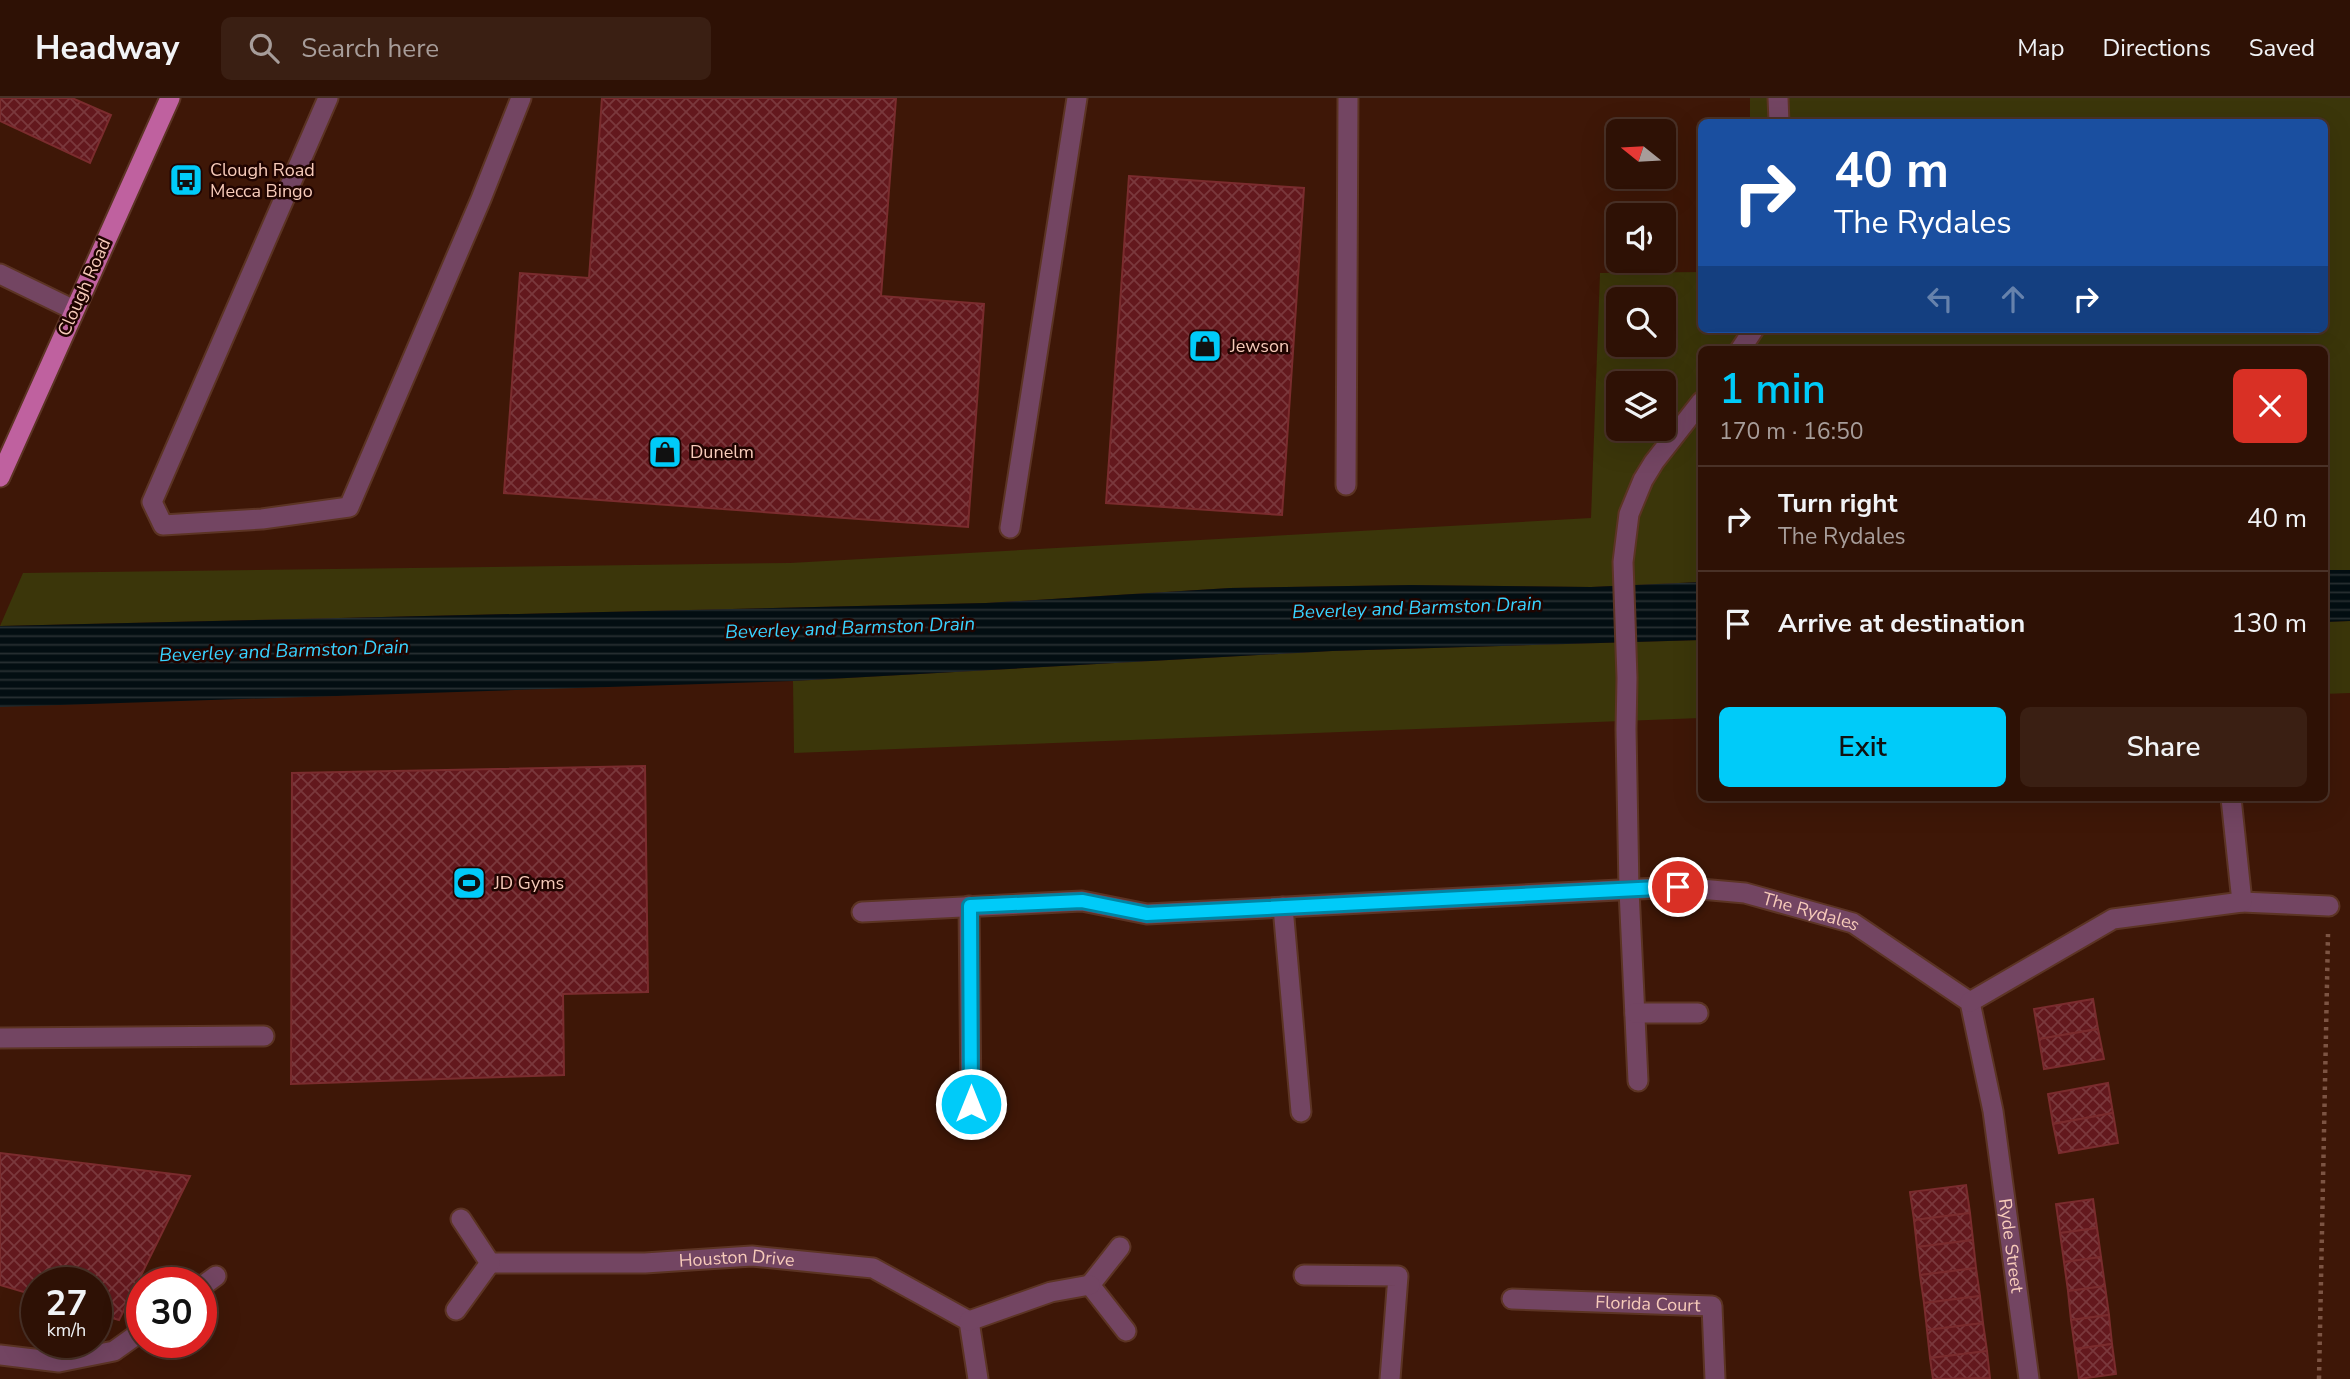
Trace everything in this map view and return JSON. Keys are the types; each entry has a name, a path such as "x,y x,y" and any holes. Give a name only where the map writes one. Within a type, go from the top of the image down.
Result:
{"main road":[{"name":"Clough Road","path":"0,477 170,98"}],"street":[{"path":"328,98 152,502 163,525 262,519 348,507 481,199 521,98"},
{"path":"1010,528 1077,98"},
{"path":"1346,485 1348,98"},
{"path":"1779,98 1779,119"},
{"path":"0,274 74,310"},
{"path":"1638,1081 1629,890 1626,729 1628,678 1623,562 1629,514 1643,480 1698,406"},
{"path":"2231,801 2242,902"},
{"name":"The Rydales","path":"862,912 1082,901 1147,914 1678,887 1745,893 1853,923 1970,1002"},
{"path":"1970,1002 2113,919 2242,902 2329,906"},
{"path":"970,906 971,1104"},
{"path":"1283,907 1301,1112"},
{"name":"Ryde Street","path":"1970,1002 1993,1111 2029,1379"},
{"path":"1635,1013 1698,1013"},
{"path":"0,1038 264,1036"},
{"path":"456,1310 490,1263 461,1219"},
{"path":"978,1379 970,1321 1051,1292 1090,1285 1120,1247"},
{"name":"Houston Drive","path":"490,1263 645,1263 752,1256 873,1268 970,1321"},
{"path":"1304,1275 1398,1276 1390,1379"},
{"path":"1090,1285 1126,1331"},
{"name":"Florida Court","path":"1512,1299 1712,1306 1715,1379"},
{"path":"0,1355 59,1362 114,1352 126,1343"}],"path":[{"path":"2319,1379 2329,906"}],"shaded area":[{"path":"1750,98 2350,98 2350,570 2328,570 2328,346 1698,346 1698,582 1591,587 1411,585 1230,588 986,603 0,626 23,573 790,563 1591,518 1600,273 1698,272 1698,333 2328,333 2328,119 1750,119"},
{"path":"2350,621 2350,693 2328,694 2328,622"},
{"path":"1698,640 1698,718 794,753 793,681 1332,651"}],"water":[{"path":"2328,570 2350,570 2350,621 2328,622"},
{"name":"Beverley and Barmston Drain","path":"1698,582 1698,640 1332,651 793,681 0,707 0,626 986,603 1230,588 1411,585 1591,587"}],"building":[{"path":"0,98 72,98 111,115 90,163 0,121"},
{"path":"602,98 896,98 881,296 984,304 968,527 504,493 520,273 589,278"},
{"name":"Jewson","path":"1129,176 1304,188 1282,515 1106,503"},
{"name":"JD Gyms","path":"645,766 648,992 563,994 564,1075 291,1084 292,773"},
{"path":"2093,999 2098,1029 2039,1039 2034,1009"},
{"path":"2098,1029 2104,1059 2044,1069 2039,1039"},
{"path":"2108,1083 2113,1113 2053,1124 2048,1094"},
{"path":"2113,1113 2118,1143 2059,1153 2053,1124"},
{"path":"0,1153 190,1176 145,1267 126,1267 126,1306 119,1320 112,1318 112,1267 21,1267 21,1291 0,1285"},
{"path":"1966,1185 1970,1213 1914,1220 1910,1192"},
{"path":"2093,1199 2097,1228 2060,1233 2056,1204"},
{"path":"1970,1213 1973,1240 1917,1247 1914,1220"},
{"path":"2097,1228 2101,1257 2064,1262 2060,1233"},
{"path":"1973,1240 1976,1268 1920,1275 1917,1247"},
{"path":"2101,1257 2105,1286 2068,1291 2064,1262"},
{"path":"1976,1268 1980,1296 1924,1303 1920,1275"},
{"path":"2105,1286 2109,1315 2071,1320 2068,1291"},
{"path":"1980,1296 1983,1323 1927,1330 1924,1303"},
{"path":"2109,1315 2112,1344 2075,1349 2071,1320"},
{"path":"1983,1323 1987,1351 1930,1358 1927,1330"},
{"path":"2112,1344 2116,1374 2079,1379 2075,1349"},
{"path":"1987,1351 1990,1378 1933,1379 1930,1358"}],"place":[{"name":"Clough Road Mecca Bingo","path":"186,180"},
{"name":"Jewson","path":"1205,346"},
{"name":"Dunelm","path":"665,452"},
{"name":"JD Gyms","path":"469,883"}],"route":[{"path":"971,1104 970,906 1082,901 1147,914 1678,887"}]}
